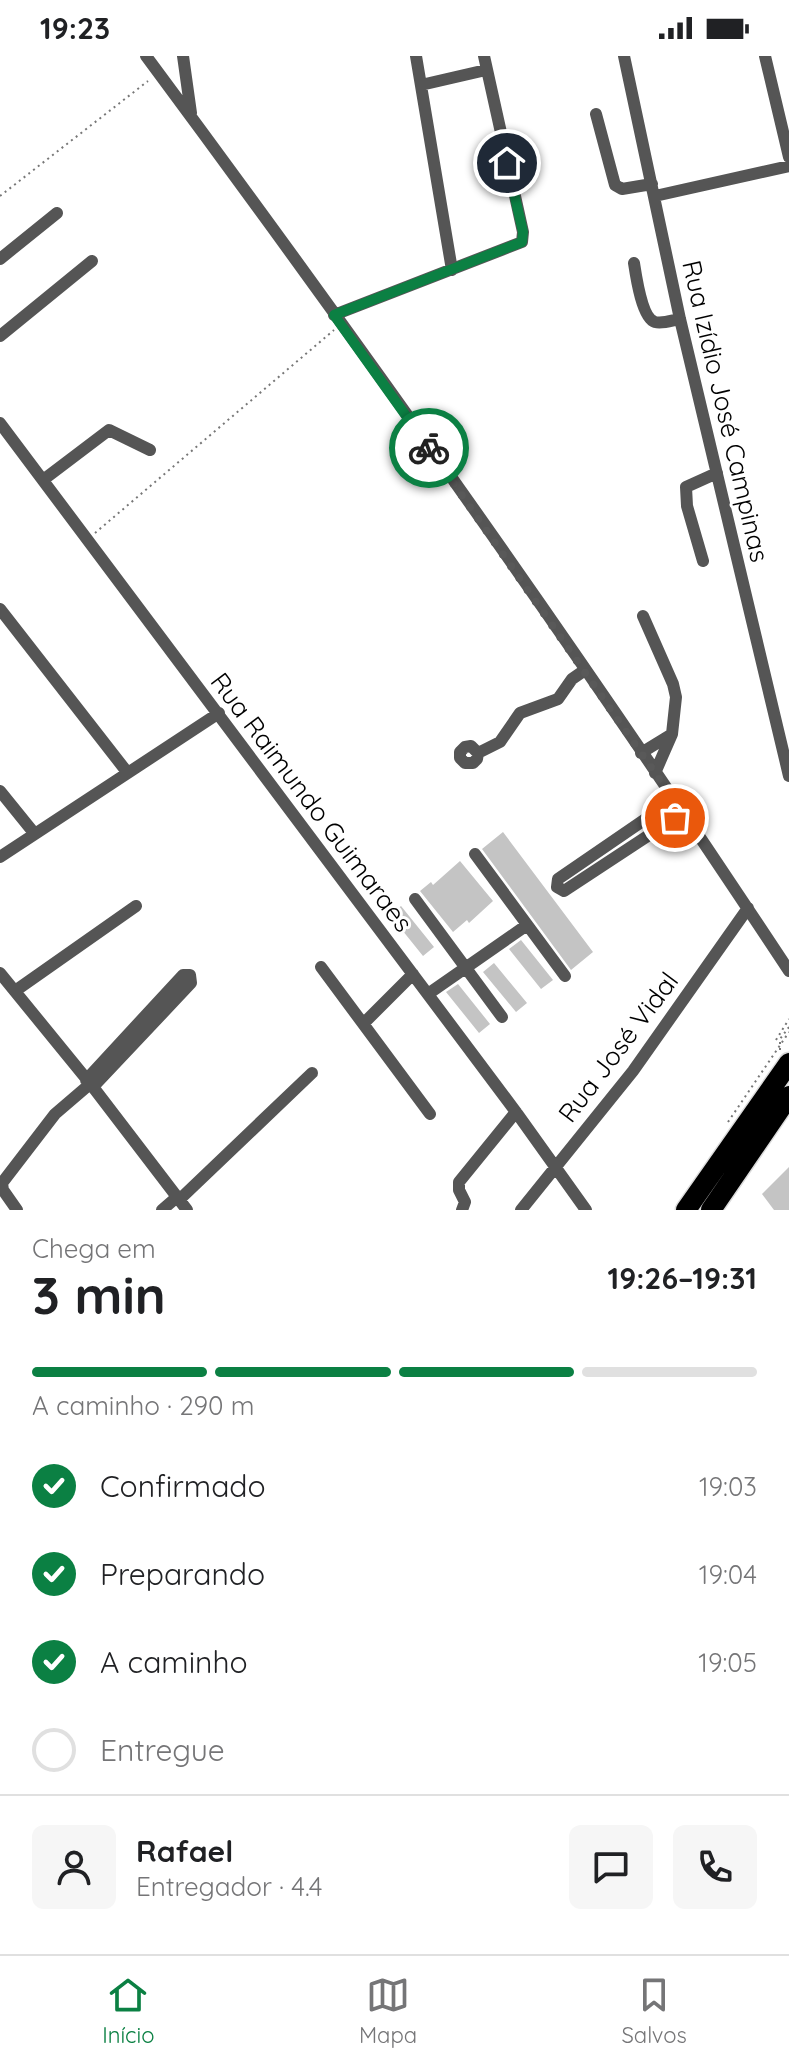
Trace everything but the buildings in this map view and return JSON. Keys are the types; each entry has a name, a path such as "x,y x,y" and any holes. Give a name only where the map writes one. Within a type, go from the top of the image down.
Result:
{"highway":[{"path":"686,1210 789,1063"},
{"path":"711,1210 789,1096"}],"street":[{"path":"146,56 338,319 585,670 789,971"},
{"path":"183,56 191,117"},
{"path":"416,56 452,270"},
{"path":"338,319 522,242 523,232 484,56"},
{"name":"Rua Izídio José Campinas","path":"624,56 680,319 789,776"},
{"path":"765,56 789,157"},
{"path":"421,85 486,70"},
{"path":"596,114 615,185 622,189 653,190 789,166"},
{"path":"0,259 57,213"},
{"path":"0,336 92,261"},
{"path":"634,263 644,308 650,319 657,323 680,319"},
{"name":"Rua Raimundo Guimaraes","path":"0,423 219,713 586,1210"},
{"path":"43,480 109,430 150,450"},
{"path":"703,561 687,506 686,487 717,473"},
{"path":"0,609 127,772"},
{"path":"643,616 676,697 672,734 655,773"},
{"path":"478,753 500,742 520,713 558,699 572,679 585,670"},
{"path":"0,857 219,713"},
{"path":"641,753 672,734"},
{"path":"0,791 34,833"},
{"path":"672,797 666,805 558,879 555,883 557,887 564,891 654,831 684,815"},
{"path":"646,819 654,831"},
{"path":"599,851 607,863"},
{"path":"475,854 565,976"},
{"path":"415,899 502,1017"},
{"path":"15,991 136,906"},
{"name":"Rua José Vidal","path":"521,1210 633,1071 748,908"},
{"path":"428,994 527,925"},
{"path":"321,967 430,1114"},
{"path":"0,973 181,1202"},
{"path":"364,1023 413,974"},
{"path":"17,1210 3,1190 2,1183 55,1114 90,1084 176,990"},
{"path":"162,1210 181,1202 312,1073"},
{"path":"462,1210 465,1202 459,1182 516,1112"}],"path":[{"path":"0,196 158,72"},
{"path":"87,540 338,319"},
{"path":"776,1040 789,1019"},
{"path":"782,1041 789,1027"},
{"path":"721,1132 789,1032"}],"way so far":[{"path":"429,448 684,815 675,818"}],"route":[{"path":"429,448 334,315 518,246 522,242 523,232 507,163"}]}
